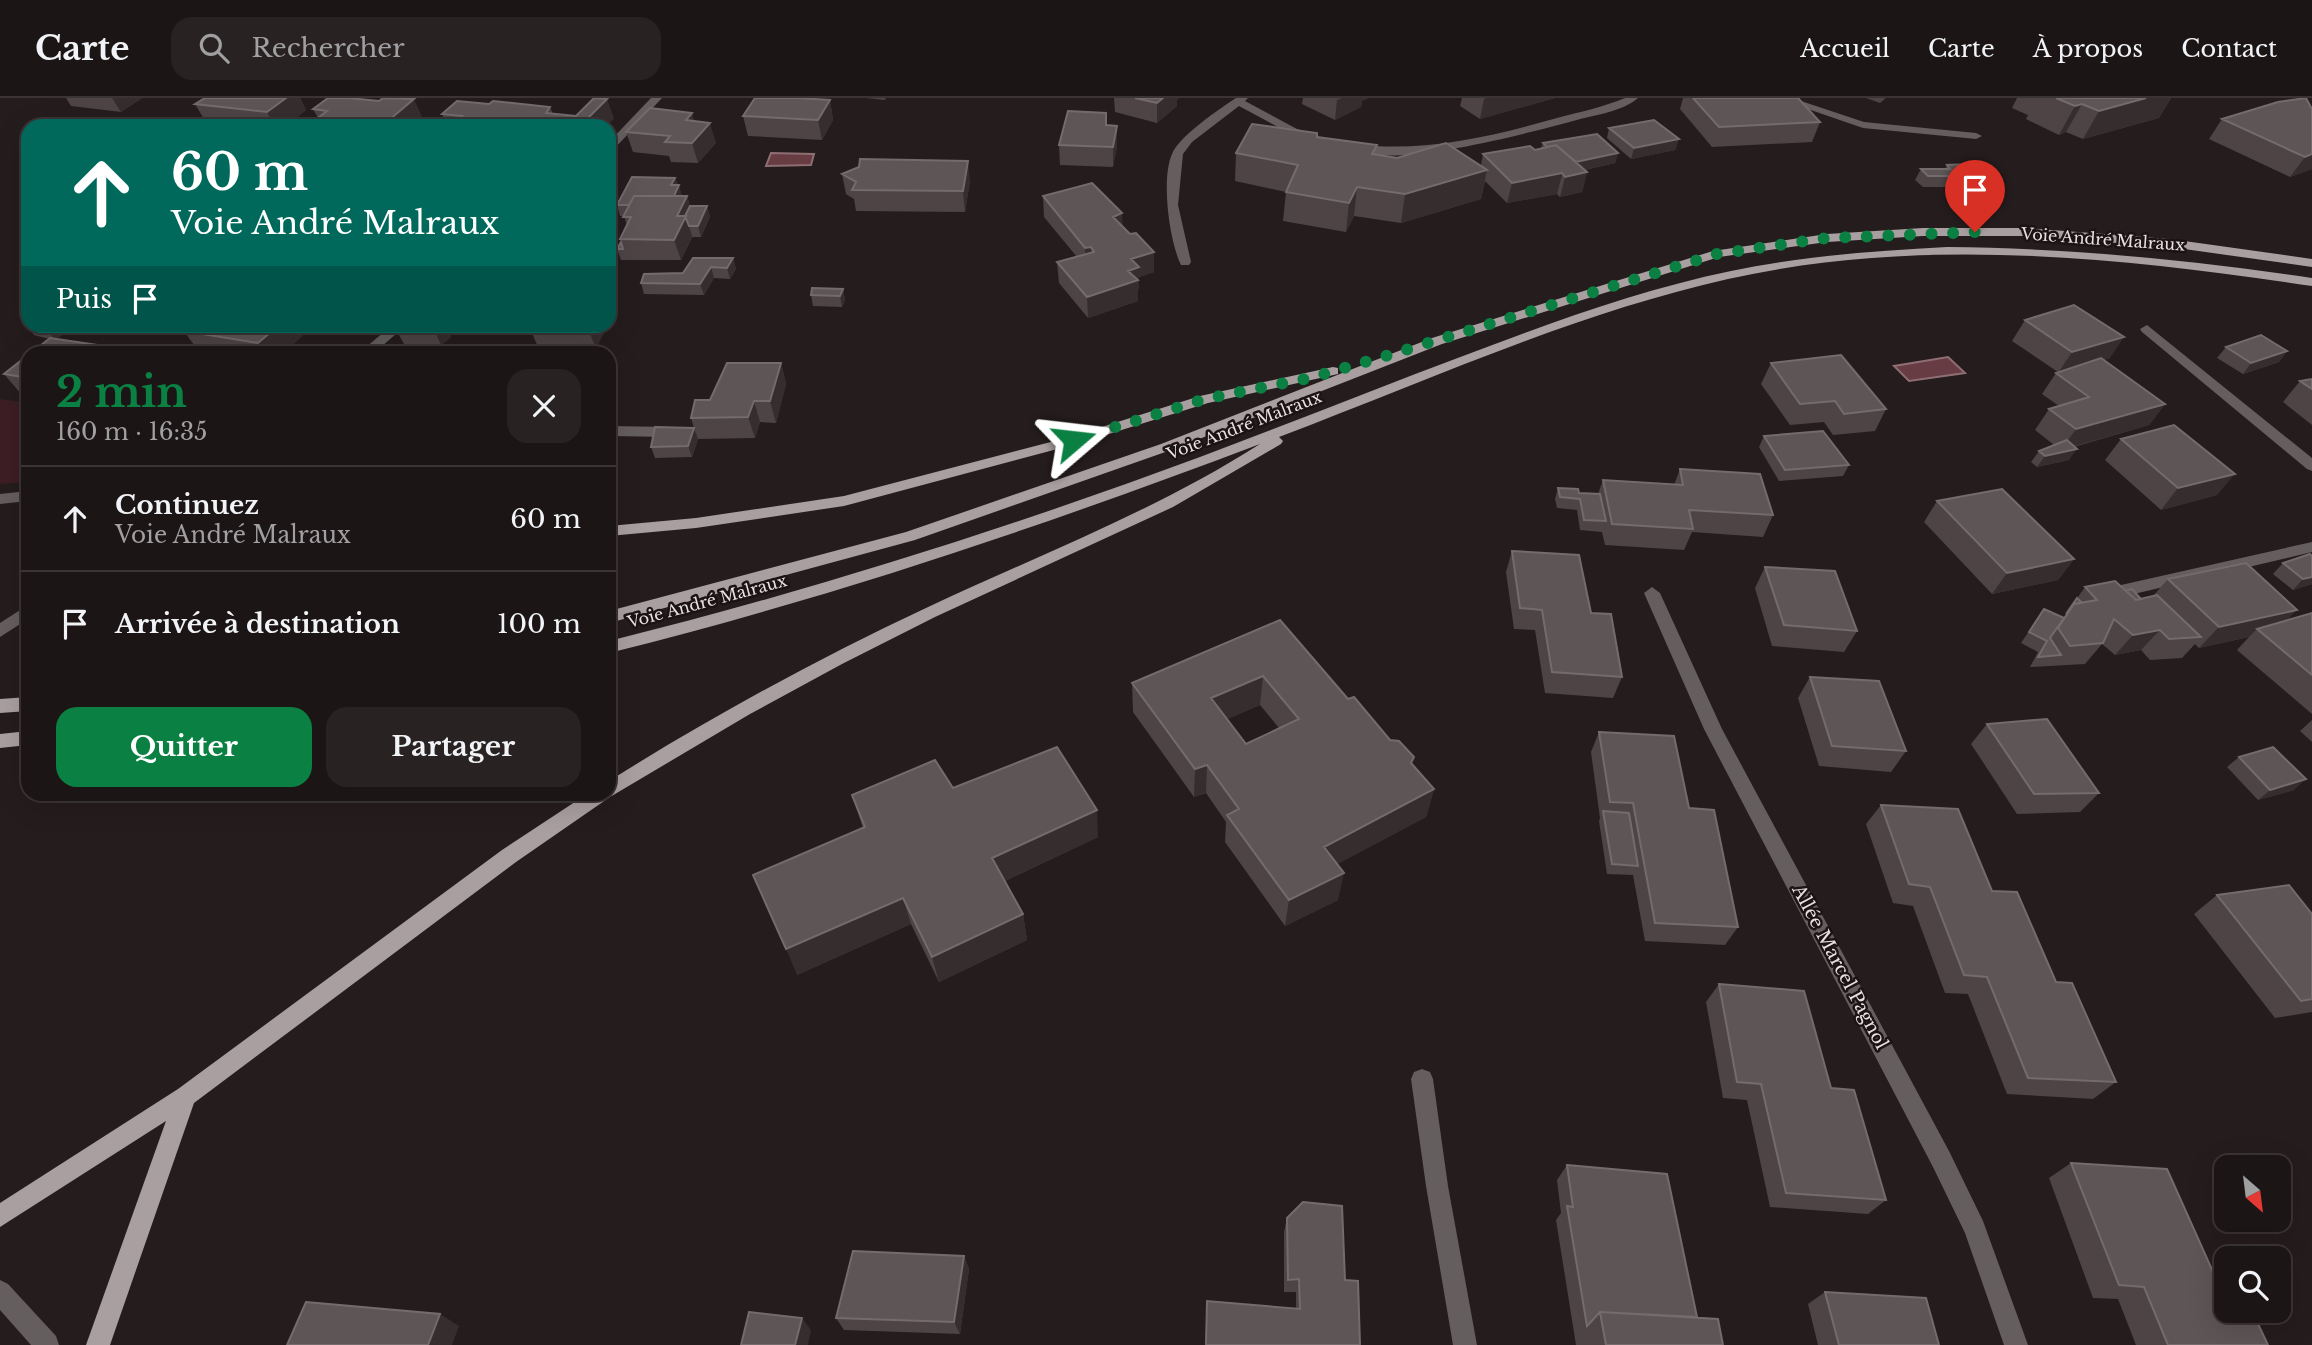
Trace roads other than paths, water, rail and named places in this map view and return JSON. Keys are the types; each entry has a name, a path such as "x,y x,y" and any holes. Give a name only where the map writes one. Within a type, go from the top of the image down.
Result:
{"main road":[{"name":"Voie André Malraux","path":"616,615 923,532 1166,447 1437,341 1717,254 1827,238 1923,232 2027,232 2170,243 2312,262"},
{"name":"Voie André Malraux","path":"616,645 777,603 961,548 1302,424 1486,351 1635,300 1730,275 1857,256 1980,251 2074,254 2164,261 2312,282"},
{"path":"616,530 696,523 844,501 1074,440 1205,399 1310,378 1437,341"},
{"path":"616,786 720,720 852,649 1164,508 1242,464 1302,424"},
{"path":"0,706 21,704"},
{"path":"0,741 21,739"},
{"path":"0,1216 186,1096 509,856 592,801"},
{"path":"98,1345 186,1096"}],"street":[{"path":"616,141 657,98"},
{"path":"1343,145 1397,151 1487,139 1604,109 1633,98"},
{"path":"1781,98 1863,125 1976,136"},
{"path":"1185,262 1172,205 1177,154 1188,140 1240,100 1293,131 1330,141"},
{"path":"2147,329 2312,466"},
{"path":"374,346 390,333"},
{"path":"616,431 671,432"},
{"path":"0,499 21,497"},
{"path":"2120,590 2312,547"},
{"name":"Allée Marcel Pagnol","path":"1653,593 1713,729 1941,1158 1975,1229 2016,1345"},
{"path":"0,631 14,615"},
{"path":"1422,1079 1437,1186 1465,1345"},
{"path":"0,1292 47,1345"}]}
